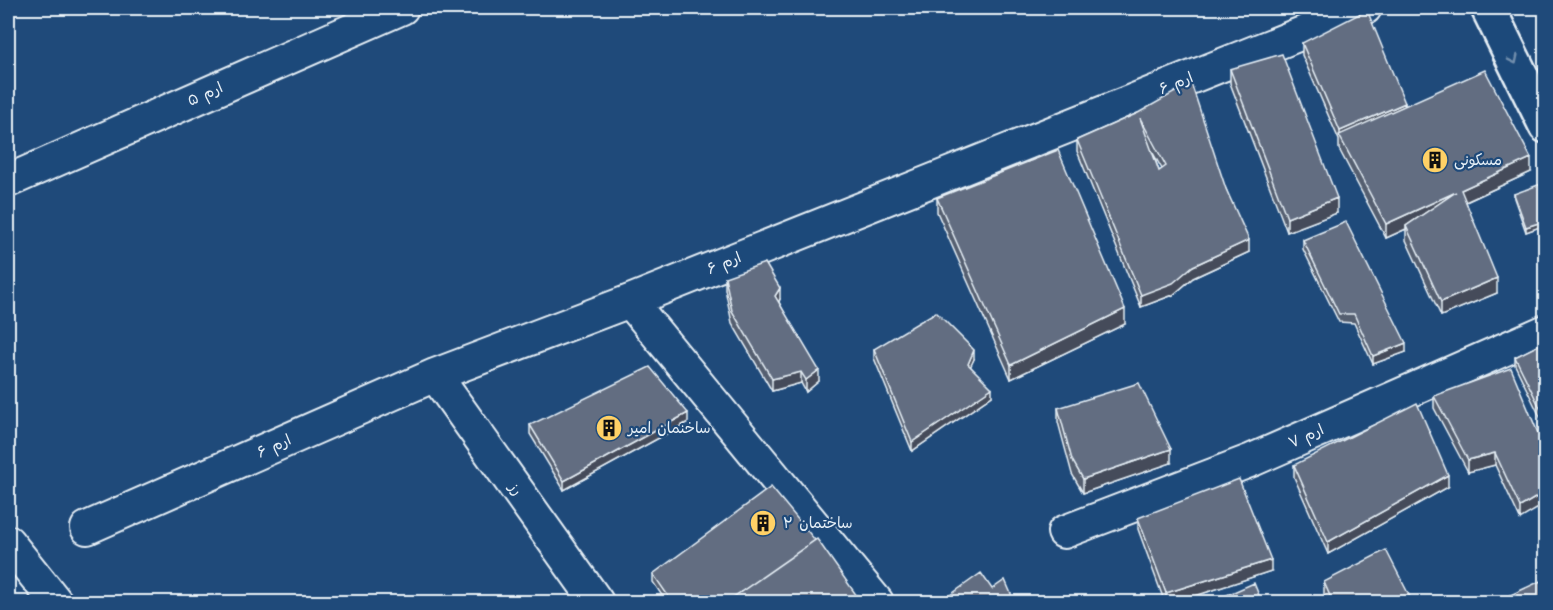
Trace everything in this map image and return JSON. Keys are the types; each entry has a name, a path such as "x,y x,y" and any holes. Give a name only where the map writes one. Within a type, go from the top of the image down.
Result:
{"main road":[{"path":"1488,8 1545,126"}],"street":[{"name":"ارم ۵","path":"8,181 402,8"},
{"name":"ارم ۶","path":"87,528 435,375 630,301 1365,8"},
{"path":"630,301 877,603"},
{"name":"ارم ۷","path":"1064,532 1252,460 1545,331"},
{"name":"رز","path":"435,375 597,603"},
{"path":"8,542 56,603"}],"building":[{"path":"1367,10 1405,103 1340,131 1302,43"},
{"path":"1282,54 1337,198 1287,218 1230,69"},
{"name":"مسکونی","path":"1485,70 1531,158 1461,190 1497,278 1441,302 1406,226 1456,192 1386,224 1339,135"},
{"path":"1191,83 1226,189 1249,240 1193,266 1173,283 1141,295 1077,140 1138,113","holes":["1140,118 1166,166 1159,171"]},
{"path":"1058,150 1125,309 1011,365 937,198"},
{"path":"1541,184 1545,195 1545,221 1526,227 1514,194"},
{"path":"1346,222 1406,343 1373,356 1354,314 1339,314 1303,240"},
{"path":"765,263 780,288 775,296 819,370 806,380 801,372 772,379 732,311 725,277"},
{"path":"936,312 974,350 968,364 992,388 912,442 874,349"},
{"path":"1545,342 1545,418 1515,357"},
{"name":"ساخنمان امیر","path":"650,367 688,413 564,481 530,425"},
{"path":"1511,368 1545,450 1545,492 1520,507 1495,453 1468,460 1434,396"},
{"path":"1139,383 1171,449 1083,479 1072,460 1058,408"},
{"path":"1417,403 1448,475 1328,542 1294,465"},
{"path":"1239,479 1271,560 1166,593 1138,518"},
{"name":"ساختمان ۲","path":"771,487 815,540 725,603 673,603 653,574"},
{"path":"817,539 857,596 846,603 725,603"},
{"path":"1386,550 1412,601 1409,603 1333,603 1324,582"},
{"path":"981,573 992,589 1005,580 1015,603 939,603"},
{"path":"1545,579 1545,603 1503,603 1502,599"},
{"path":"1254,583 1262,603 1209,603"},
{"path":"858,595 862,603 846,603"}],"place":[{"name":"مسکونی","path":"1435,160"},
{"name":"ساخنمان امیر","path":"609,428"},
{"name":"ساختمان ۲","path":"763,523"}]}
